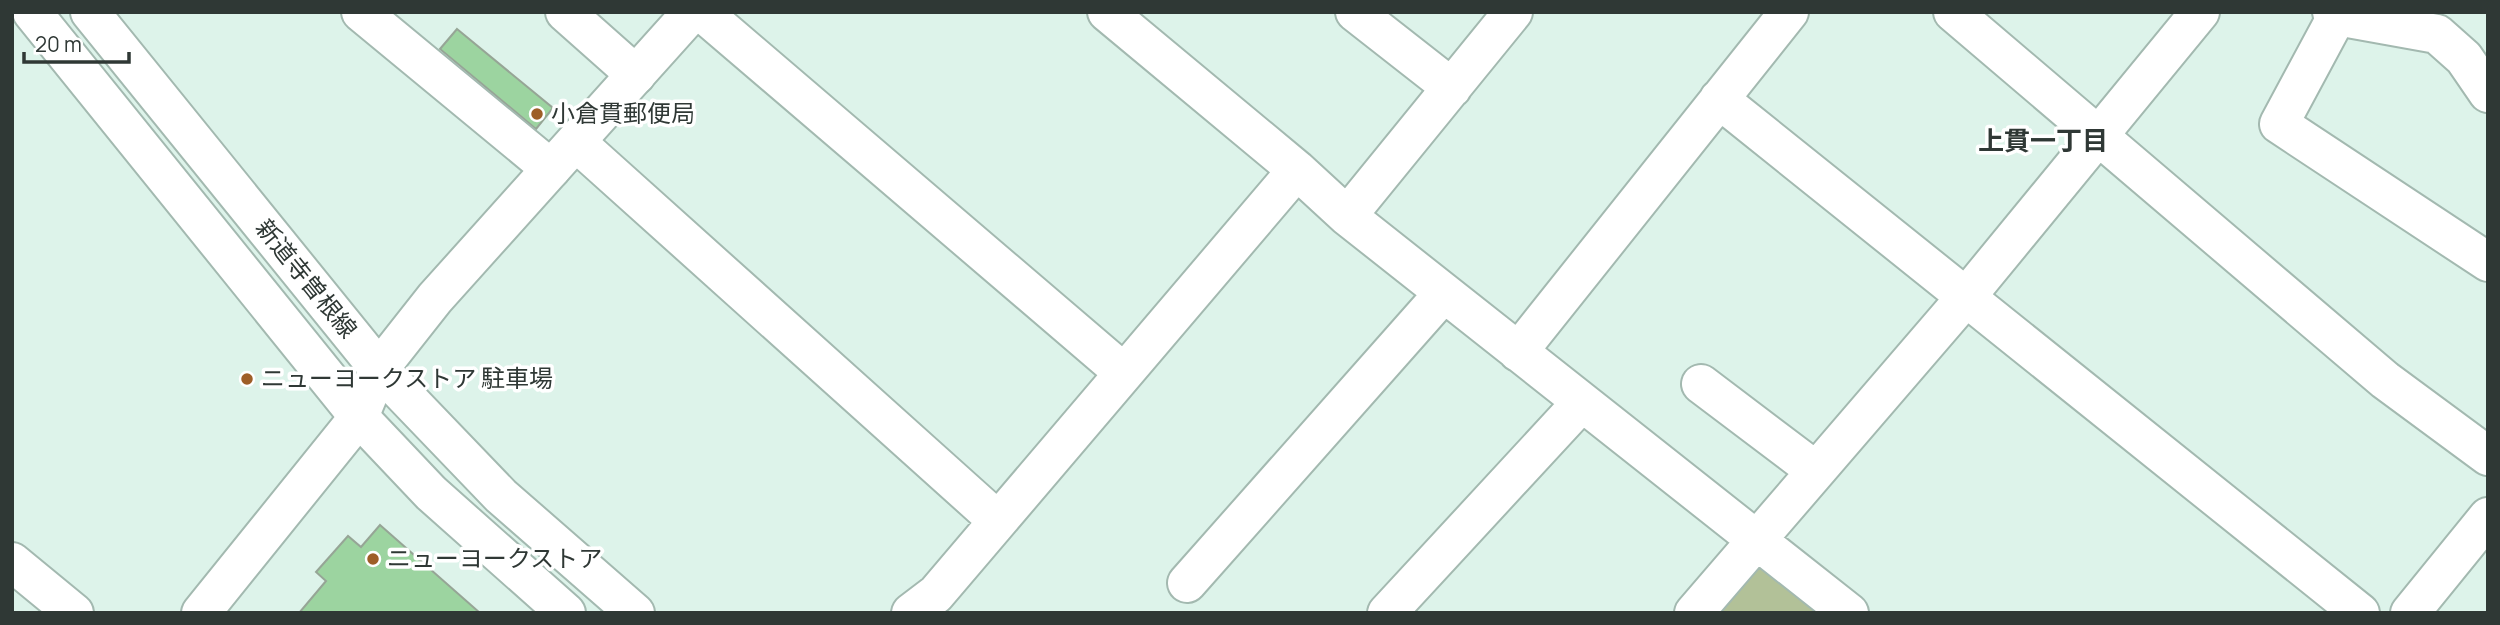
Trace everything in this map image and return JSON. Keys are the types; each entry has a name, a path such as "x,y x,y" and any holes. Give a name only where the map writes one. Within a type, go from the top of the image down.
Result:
{"street":[{"name":"新道寺曽根線","path":"32,12 359,417 431,493 566,613"},
{"name":"新道寺曽根線","path":"90,12 379,369 501,496 635,613"},
{"path":"361,12 564,155 998,521"},
{"path":"565,12 636,75"},
{"path":"201,613 359,417 379,369 435,298 692,12"},
{"path":"702,12 1124,373"},
{"path":"1107,12 1443,294 1849,613"},
{"path":"1355,12 1451,88"},
{"path":"1347,216 1513,12"},
{"path":"1518,352 1788,12"},
{"path":"1953,12 2385,380 2488,456"},
{"path":"1694,613 1966,297 2200,12"},
{"path":"2488,93 2464,58 2437,34 2335,14 2279,124 2488,262"},
{"path":"1719,99 2360,613"},
{"path":"934,606 998,521 1297,170"},
{"path":"1187,583 1443,294"},
{"path":"1701,384 1816,471"},
{"path":"1387,613 1582,402"},
{"path":"2410,613 2488,517"},
{"path":"12,562 74,613"}],"green space":[{"path":"1755,558 1824,613 1708,613"}],"building":[{"path":"457,29 553,108 536,129 440,49"},
{"name":"ニューヨークストア","path":"380,525 480,613 299,613 326,581 316,572 348,536 361,547"}],"place":[{"name":"小倉貫郵便局","path":"537,114"},
{"name":"ニューヨークストア 駐車場","path":"247,379"},
{"name":"ニューヨークストア","path":"373,559"}],"district":[{"name":"上貫一丁目","path":"2043,141"}]}
